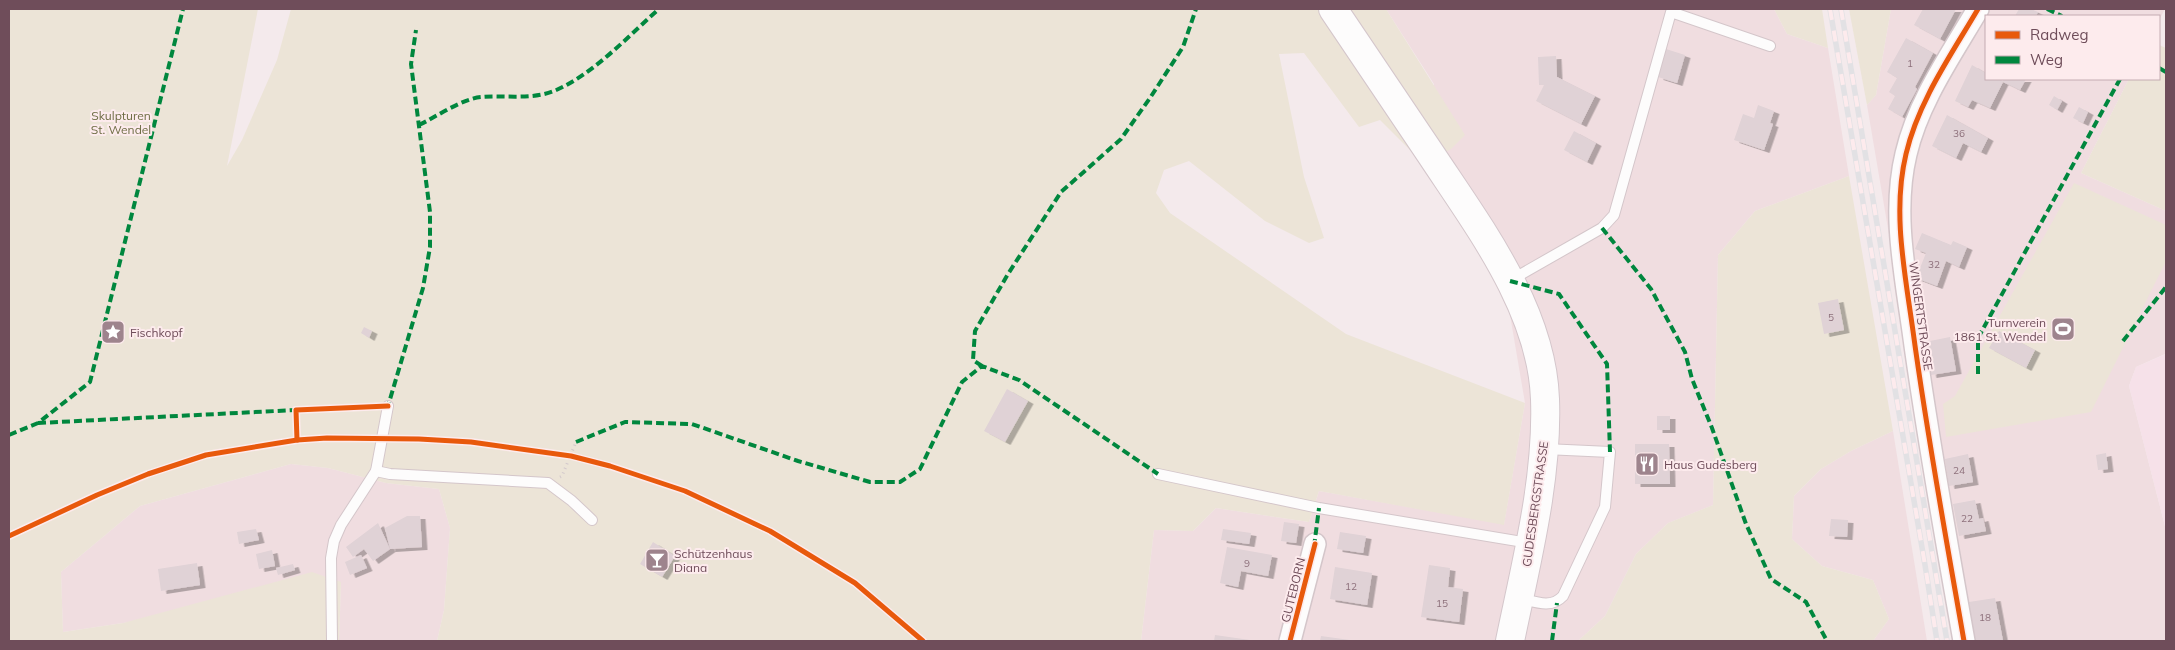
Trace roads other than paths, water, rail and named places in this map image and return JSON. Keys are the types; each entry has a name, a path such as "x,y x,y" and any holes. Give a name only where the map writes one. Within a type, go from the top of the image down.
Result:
{"main road":[{"name":"GUDESBERGSTRASSE","path":"1333,9 1480,228 1510,281 1532,331 1545,398 1545,449 1530,544 1510,641"}],"street":[{"name":"WINGERTSTRASSE","path":"1964,641 1924,413 1900,235 1901,185 1906,154 1918,119 1935,82 1978,9"},
{"name":"GUTEBORN","path":"1290,641 1315,544"}],"lane":[{"path":"1510,281 1602,228 1614,215 1671,12 1770,46"},
{"path":"332,641 331,558 334,541 341,525 376,471 388,406"},
{"path":"1519,598 1547,604 1557,603 1563,596 1605,507 1610,452 1545,449"},
{"path":"376,471 390,474 548,483 572,501 592,520"},
{"path":"1158,474 1320,508 1530,544"}],"railway":[{"path":"1830,9 1937,641"},
{"path":"1841,9 1947,641"}],"place":[{"name":"Turnverein 1861 St. Wendel","path":"2063,329"},
{"name":"Fischkopf","path":"113,332"},
{"name":"Haus Gudesberg","path":"1647,464"},
{"name":"Schützenhaus Diana","path":"657,560"}],"park label":[{"name":"Skulpturen St. Wendel","path":"121,122"}]}
